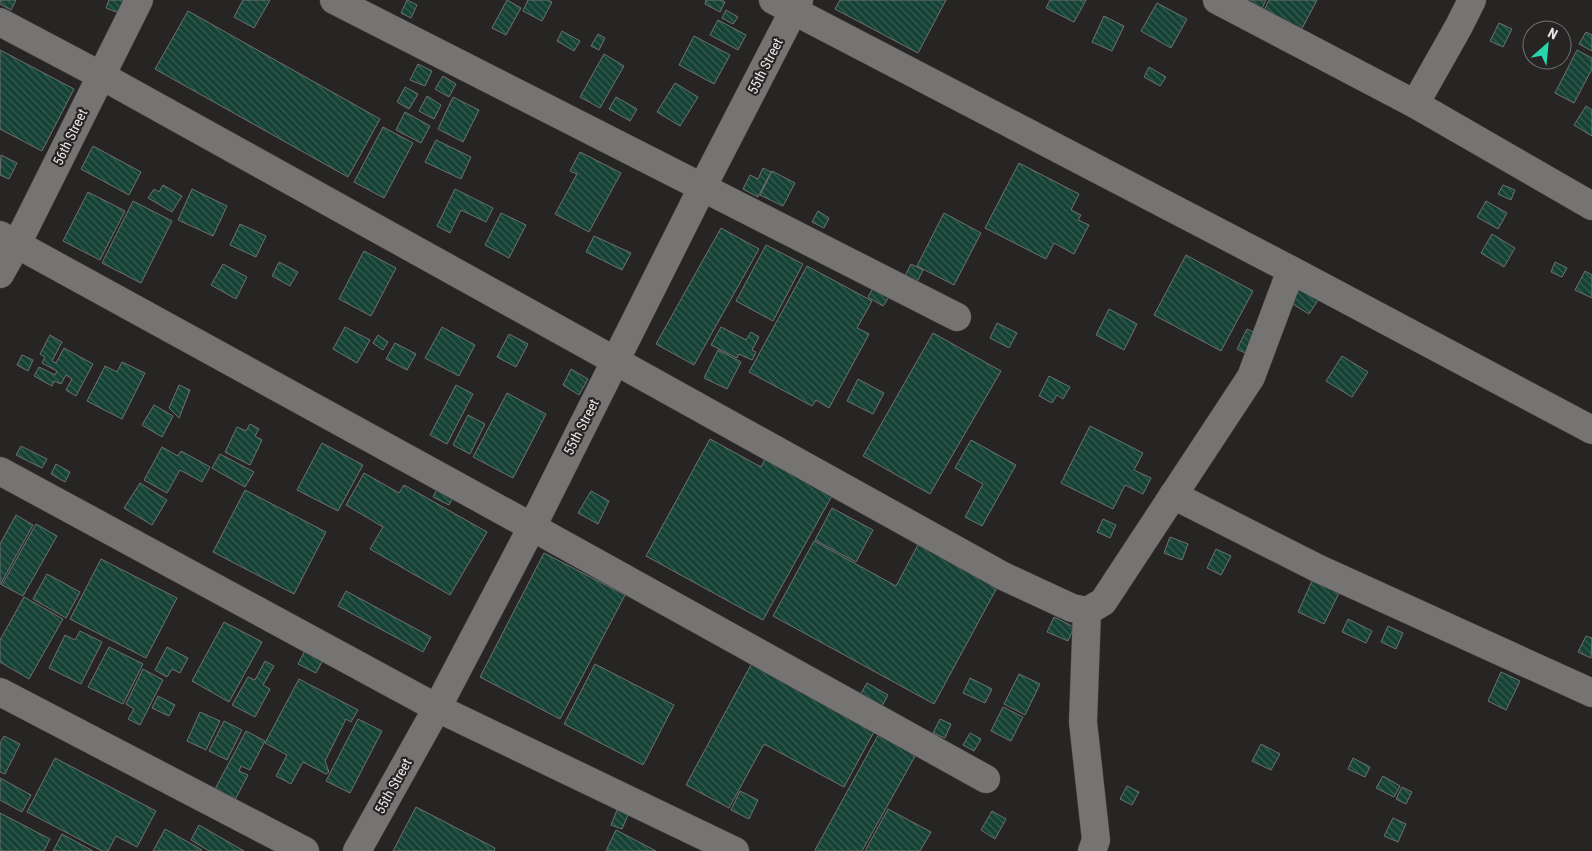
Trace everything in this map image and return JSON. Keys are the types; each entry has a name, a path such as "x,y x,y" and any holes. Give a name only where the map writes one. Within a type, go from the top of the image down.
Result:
{"street":[{"name":"56th Street","path":"0,274 8,240 100,75 139,0"},
{"path":"334,0 703,186 957,317"},
{"path":"1217,0 1415,104 1592,206"},
{"path":"1415,104 1472,0"},
{"path":"788,4 1592,430"},
{"name":"55th Street","path":"357,851 437,708 532,526 703,186 788,4"},
{"path":"0,22 100,75 1003,576 1072,608 1087,612 1102,602 1251,377 1291,270"},
{"path":"8,240 532,526 986,779"},
{"path":"0,471 437,708 735,851"},
{"path":"1173,495 1317,568 1592,693"},
{"path":"1087,612 1083,722 1096,840 1092,851"},
{"path":"0,692 305,851"}],"building":[{"path":"0,0 16,0 11,10 0,4"},
{"path":"109,0 125,0 119,13 106,8"},
{"path":"243,0 270,0 254,28 234,17"},
{"path":"407,0 417,5 411,18 401,13"},
{"path":"507,0 521,8 506,35 492,28"},
{"path":"528,0 548,0 552,2 542,21 523,11"},
{"path":"706,0 722,0 725,2 720,12 705,4"},
{"path":"840,0 946,0 918,53 835,9"},
{"path":"1050,0 1086,0 1074,22 1046,8"},
{"path":"1234,0 1266,0 1260,13"},
{"path":"1269,0 1317,0 1298,36 1261,17"},
{"path":"1157,3 1187,19 1171,48 1141,31"},
{"path":"726,10 738,17 733,24 722,18"},
{"path":"188,11 380,119 348,177 155,69"},
{"path":"1104,16 1124,26 1112,51 1092,42"},
{"path":"718,20 746,35 738,50 710,35"},
{"path":"1499,23 1512,29 1503,47 1490,41"},
{"path":"562,31 580,41 574,51 557,41"},
{"path":"1586,32 1592,35 1592,51 1579,44"},
{"path":"598,34 605,38 599,50 591,46"},
{"path":"694,36 730,55 714,84 679,65"},
{"path":"0,50 74,89 42,151 0,129"},
{"path":"1577,50 1592,58 1592,69 1574,103 1555,93 1567,70 1572,70 1572,60"},
{"path":"604,54 624,66 600,108 580,97"},
{"path":"418,64 432,71 425,86 410,80"},
{"path":"1149,67 1166,77 1160,86 1144,77"},
{"path":"443,76 456,84 449,97 435,89"},
{"path":"675,83 698,97 680,126 657,112"},
{"path":"405,87 418,94 409,109 397,102"},
{"path":"427,96 441,105 434,119 419,111"},
{"path":"453,97 479,110 463,142 438,129"},
{"path":"616,97 637,109 630,121 609,109"},
{"path":"1586,106 1592,110 1592,136 1574,125"},
{"path":"405,112 430,126 421,143 396,130"},
{"path":"383,127 413,143 384,198 354,182"},
{"path":"436,140 471,157 461,179 425,162"},
{"path":"93,146 141,172 129,195 81,169"},
{"path":"580,152 621,173 589,232 555,214 577,174 570,171"},
{"path":"1,155 17,163 9,179 0,175"},
{"path":"1019,163 1079,194 1071,210 1081,215 1078,220 1089,225 1074,254 1054,243 1046,259 985,228"},
{"path":"763,168 771,172 758,197 743,189 750,175 758,179"},
{"path":"772,171 795,183 783,206 760,195"},
{"path":"163,185 182,196 172,212 148,198 154,189 159,192"},
{"path":"1503,185 1515,190 1511,200 1498,194"},
{"path":"192,189 227,206 213,236 178,220"},
{"path":"455,189 493,208 486,222 461,210 450,233 437,226"},
{"path":"88,192 125,211 100,260 63,241"},
{"path":"133,201 172,221 141,283 102,263"},
{"path":"1486,201 1507,213 1498,229 1477,217"},
{"path":"818,211 829,218 824,228 812,222"},
{"path":"501,213 526,225 509,258 485,245"},
{"path":"944,213 981,233 954,285 917,266"},
{"path":"240,224 266,236 256,257 230,245"},
{"path":"721,228 759,249 694,365 656,344"},
{"path":"1492,234 1515,248 1504,267 1481,253"},
{"path":"594,236 631,253 622,270 586,252"},
{"path":"766,245 803,264 773,321 736,301"},
{"path":"364,251 396,268 371,316 339,299"},
{"path":"1186,255 1253,291 1221,351 1154,315"},
{"path":"279,262 298,272 290,286 272,276"},
{"path":"1555,262 1567,268 1562,277 1551,272"},
{"path":"223,264 247,277 236,299 211,285"},
{"path":"911,264 923,270 917,282 905,276"},
{"path":"807,266 872,301 857,328 869,334 829,408 816,400 812,406 749,372"},
{"path":"1585,271 1592,275 1592,298 1575,290"},
{"path":"873,288 889,297 883,306 868,297"},
{"path":"1300,289 1318,300 1309,314 1291,303"},
{"path":"1109,309 1137,324 1124,350 1096,335"},
{"path":"997,323 1017,333 1009,348 990,338"},
{"path":"345,327 370,340 357,363 333,349"},
{"path":"442,327 475,345 459,376 425,358"},
{"path":"721,327 746,340 751,332 759,337 752,350 756,352 752,360 739,354 737,358 711,345"},
{"path":"1247,329 1261,336 1251,356 1237,349"},
{"path":"933,333 1001,371 930,494 863,456"},
{"path":"509,334 528,344 516,367 497,357"},
{"path":"50,335 62,342 52,361 56,363 64,348 93,364 76,396 66,390 72,379 66,375 61,384 54,381 52,386 34,376 39,367 55,375 57,371 42,363 45,357 40,354"},
{"path":"378,335 388,342 383,350 373,343"},
{"path":"395,343 416,354 407,370 386,359"},
{"path":"718,350 741,362 727,389 704,378"},
{"path":"22,355 33,360 28,371 17,365"},
{"path":"1342,356 1368,372 1352,397 1326,381"},
{"path":"122,362 145,373 122,419 87,401 105,366 117,372"},
{"path":"571,369 588,379 579,395 563,385"},
{"path":"1049,376 1070,387 1063,399 1057,395 1052,403 1039,396"},
{"path":"858,379 884,393 873,414 847,401"},
{"path":"179,385 190,390 179,418 169,408"},
{"path":"456,385 473,394 447,444 430,435"},
{"path":"507,393 546,414 513,478 473,457"},
{"path":"154,405 173,416 162,437 142,425"},
{"path":"468,415 485,424 470,454 453,445"},
{"path":"250,424 259,429 255,436 262,440 250,465 225,452 237,427 246,431"},
{"path":"1090,426 1143,453 1134,470 1151,478 1143,494 1125,485 1113,509 1061,483"},
{"path":"710,439 761,467 766,457 833,494 763,620 646,556"},
{"path":"971,440 1016,465 982,526 965,517 983,484 955,468"},
{"path":"322,443 363,465 338,511 297,490"},
{"path":"21,446 47,459 42,468 16,455"},
{"path":"162,447 178,456 181,451 210,467 202,482 180,470 167,493 144,480"},
{"path":"220,454 254,472 245,487 212,468"},
{"path":"56,464 70,472 65,482 51,474"},
{"path":"364,473 399,493 404,485 487,532 450,595 370,549 383,527 346,505"},
{"path":"140,483 167,500 152,525 124,508"},
{"path":"440,483 456,492 449,505 433,497"},
{"path":"245,490 326,532 294,594 213,552"},
{"path":"591,491 609,501 598,524 578,513"},
{"path":"832,508 873,530 856,562 815,540"},
{"path":"16,515 33,525 0,585 0,544"},
{"path":"1103,519 1116,525 1110,538 1097,532"},
{"path":"36,524 57,536 23,596 2,585"},
{"path":"1170,537 1188,544 1182,560 1164,553"},
{"path":"814,541 896,586 920,541 999,584 934,704 773,616"},
{"path":"1216,549 1231,556 1221,575 1207,568"},
{"path":"544,553 625,595 560,719 480,677"},
{"path":"101,559 177,598 146,658 70,619"},
{"path":"47,574 80,592 66,618 33,599"},
{"path":"1312,581 1339,593 1324,624 1298,612"},
{"path":"346,591 431,637 423,652 338,606"},
{"path":"24,597 63,619 29,679 0,662 0,640"},
{"path":"1054,617 1074,627 1068,641 1047,632"},
{"path":"1348,619 1372,631 1366,643 1342,632"},
{"path":"224,622 262,642 229,702 192,681"},
{"path":"1388,626 1403,633 1396,649 1381,642"},
{"path":"80,631 102,642 81,684 49,668 65,635 75,640"},
{"path":"1586,636 1592,638 1591,658 1578,652"},
{"path":"109,647 143,664 123,704 88,687"},
{"path":"167,647 188,658 180,673 172,669 167,677 155,670"},
{"path":"307,647 325,656 316,673 298,664"},
{"path":"265,661 274,666 263,685 270,689 255,717 232,705 248,677 255,680"},
{"path":"752,663 875,730 844,787 764,744 729,808 686,785"},
{"path":"595,664 674,705 643,765 564,724"},
{"path":"143,669 163,680 140,725 128,719 134,709 126,704"},
{"path":"1501,672 1520,681 1506,710 1488,701"},
{"path":"1019,674 1040,684 1025,715 1004,704"},
{"path":"970,678 992,689 985,703 963,693"},
{"path":"299,679 358,710 351,722 346,719 325,761 329,772 326,774 303,762 291,784 276,776 287,755 265,743"},
{"path":"867,683 888,695 882,706 860,695"},
{"path":"158,696 175,705 169,716 152,708"},
{"path":"1003,707 1023,717 1011,741 991,731"},
{"path":"200,712 220,721 206,750 187,741"},
{"path":"358,719 382,731 350,793 326,781"},
{"path":"940,719 951,724 945,738 933,733"},
{"path":"224,721 242,730 227,760 209,751"},
{"path":"881,730 918,751 862,851 815,850"},
{"path":"246,731 265,741 250,770 241,766 239,771 248,775 235,800 215,789"},
{"path":"970,733 981,739 974,751 963,745"},
{"path":"4,736 20,744 5,774 0,772 0,743"},
{"path":"1261,744 1280,754 1271,770 1252,761"},
{"path":"55,758 156,811 137,847 116,836 108,851 102,851 27,812"},
{"path":"1353,758 1370,767 1365,777 1348,769"},
{"path":"1383,776 1400,786 1394,797 1376,788"},
{"path":"0,778 31,795 22,812 0,800"},
{"path":"1127,786 1139,792 1132,805 1120,799"},
{"path":"1402,787 1412,792 1406,804 1396,799"},
{"path":"740,791 758,800 749,819 731,810"},
{"path":"416,807 495,848 494,851 393,851"},
{"path":"888,809 931,832 920,851 865,851"},
{"path":"617,810 628,815 622,829 611,825"},
{"path":"992,811 1006,819 995,839 981,830"},
{"path":"0,813 50,839 44,851 0,851"},
{"path":"1393,818 1406,824 1398,842 1384,836"},
{"path":"199,825 244,851 209,851 191,840"},
{"path":"165,829 202,850 153,851"},
{"path":"616,830 656,851 606,851"},
{"path":"62,834 93,851 53,851"}]}
